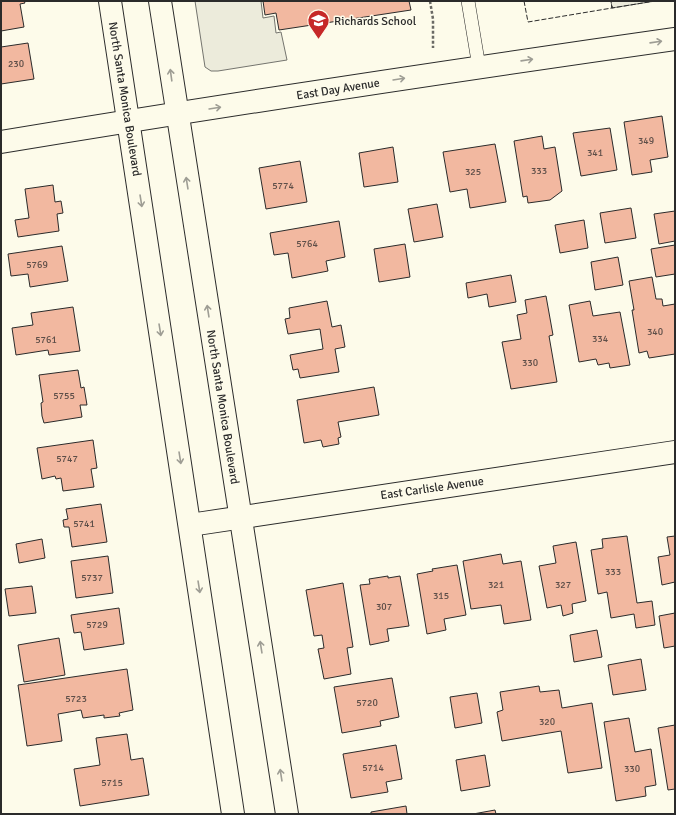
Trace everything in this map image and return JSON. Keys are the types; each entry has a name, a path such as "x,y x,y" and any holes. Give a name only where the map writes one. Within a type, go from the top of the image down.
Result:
{"street":[{"name":"North Santa Monica Boulevard","path":"110,1 234,814"},
{"name":"North Santa Monica Boulevard","path":"160,1 176,113 287,814"},
{"name":"East Day Avenue","path":"1,142 176,113 675,39"},
{"name":"East Carlisle Avenue","path":"190,525 675,452"}],"lane":[{"path":"468,1 479,67"}],"path":[{"path":"430,1 433,19 433,48"}],"shaded area":[{"path":"195,1 261,1 263,18 274,16 276,33 281,32 287,60 211,71 205,67"},
{"path":"611,1 655,1 612,8"}],"building":[{"path":"1,1 24,1 25,3 20,4 24,27 1,31"},
{"path":"263,1 409,1 411,10 279,30 276,13 265,15"},
{"path":"28,43 34,79 1,84 1,47"},
{"path":"662,116 668,157 650,160 652,172 632,175 624,122"},
{"path":"610,128 617,170 581,176 573,133"},
{"path":"542,136 544,149 555,147 562,191 550,200 528,203 527,196 523,197 514,141"},
{"path":"495,144 506,202 470,208 467,189 450,192 443,152"},
{"path":"393,147 398,182 364,187 359,153"},
{"path":"300,161 307,202 266,209 259,168"},
{"path":"53,185 55,202 61,201 63,213 57,214 59,231 18,237 15,220 29,218 25,189"},
{"path":"437,204 443,237 414,242 408,209"},
{"path":"631,208 636,238 605,243 600,213"},
{"path":"675,211 675,241 659,244 654,214"},
{"path":"584,220 588,248 560,253 555,225"},
{"path":"339,221 345,257 326,261 328,271 292,278 288,253 274,255 270,233"},
{"path":"405,244 410,277 379,282 374,249"},
{"path":"675,245 675,274 656,277 651,249"},
{"path":"62,246 68,281 30,287 28,274 11,276 8,254"},
{"path":"618,257 623,285 595,290 591,262"},
{"path":"511,275 516,302 489,307 487,294 468,298 466,283"},
{"path":"652,277 656,299 662,299 663,306 675,304 675,354 649,358 647,351 639,353 629,281"},
{"path":"546,296 553,335 549,336 557,382 511,389 502,342 521,339 517,315 527,313 525,300"},
{"path":"327,301 332,327 341,325 345,347 335,349 339,372 300,378 298,369 293,370 290,355 323,349 320,329 288,334 285,319 290,318 289,308"},
{"path":"590,301 593,316 620,312 630,365 610,368 609,363 598,365 596,359 579,362 569,305"},
{"path":"73,307 80,351 49,355 48,350 16,355 12,328 33,325 31,313"},
{"path":"78,370 81,388 84,387 87,405 80,405 82,417 44,423 42,416 41,403 43,402 39,375"},
{"path":"374,387 379,415 338,422 341,437 338,438 339,444 323,447 321,440 304,443 297,400"},
{"path":"93,440 97,468 91,469 94,487 63,491 61,478 56,479 55,476 42,479 37,448"},
{"path":"101,504 107,542 72,547 69,527 64,527 63,520 68,519 66,509"},
{"path":"627,536 637,603 652,601 655,625 636,628 634,614 611,618 607,592 598,594 591,550 603,548 602,539"},
{"path":"675,536 675,582 662,585 658,557 670,555 667,537"},
{"path":"42,539 45,558 19,563 16,544"},
{"path":"576,542 586,601 572,604 573,613 563,616 561,605 547,608 539,566 556,563 553,546"},
{"path":"501,554 503,564 521,561 531,620 504,624 501,605 471,609 463,561"},
{"path":"108,556 113,593 76,598 71,561"},
{"path":"457,565 466,615 444,619 446,630 427,634 417,574 433,571 432,569"},
{"path":"388,576 388,578 400,576 409,626 387,629 389,641 370,645 360,585 370,584 369,579"},
{"path":"343,583 353,647 347,648 351,674 324,679 318,649 324,648 322,635 314,636 306,590"},
{"path":"32,586 36,613 9,616 5,589"},
{"path":"119,608 124,644 84,650 81,632 74,633 71,615"},
{"path":"675,613 675,646 664,648 659,616"},
{"path":"597,630 602,657 574,662 570,635"},
{"path":"59,638 65,675 24,682 18,645"},
{"path":"641,659 646,690 613,695 608,665"},
{"path":"127,669 133,710 119,713 120,716 104,718 104,715 83,718 81,710 58,714 62,741 27,746 18,685"},
{"path":"392,678 399,717 380,721 381,726 342,733 334,687"},
{"path":"539,686 540,692 559,690 562,708 592,703 602,768 568,773 561,731 502,741 497,712 503,710 500,692"},
{"path":"477,693 482,723 455,728 450,697"},
{"path":"629,718 635,752 651,749 656,785 645,787 646,796 616,801 604,722"},
{"path":"675,725 675,789 668,790 658,728"},
{"path":"127,734 131,760 143,758 149,795 80,806 74,769 100,765 96,738"},
{"path":"396,745 402,779 386,782 388,792 351,798 343,754"},
{"path":"485,755 490,786 461,791 456,760"},
{"path":"406,806 407,814 371,814 371,812"},
{"path":"495,810 496,814 473,814"}],"fence":[{"path":"524,1 528,22 612,8 611,1"},
{"path":"612,6 612,8 655,1"}],"place":[{"name":"Richards School","path":"319,40"}]}
